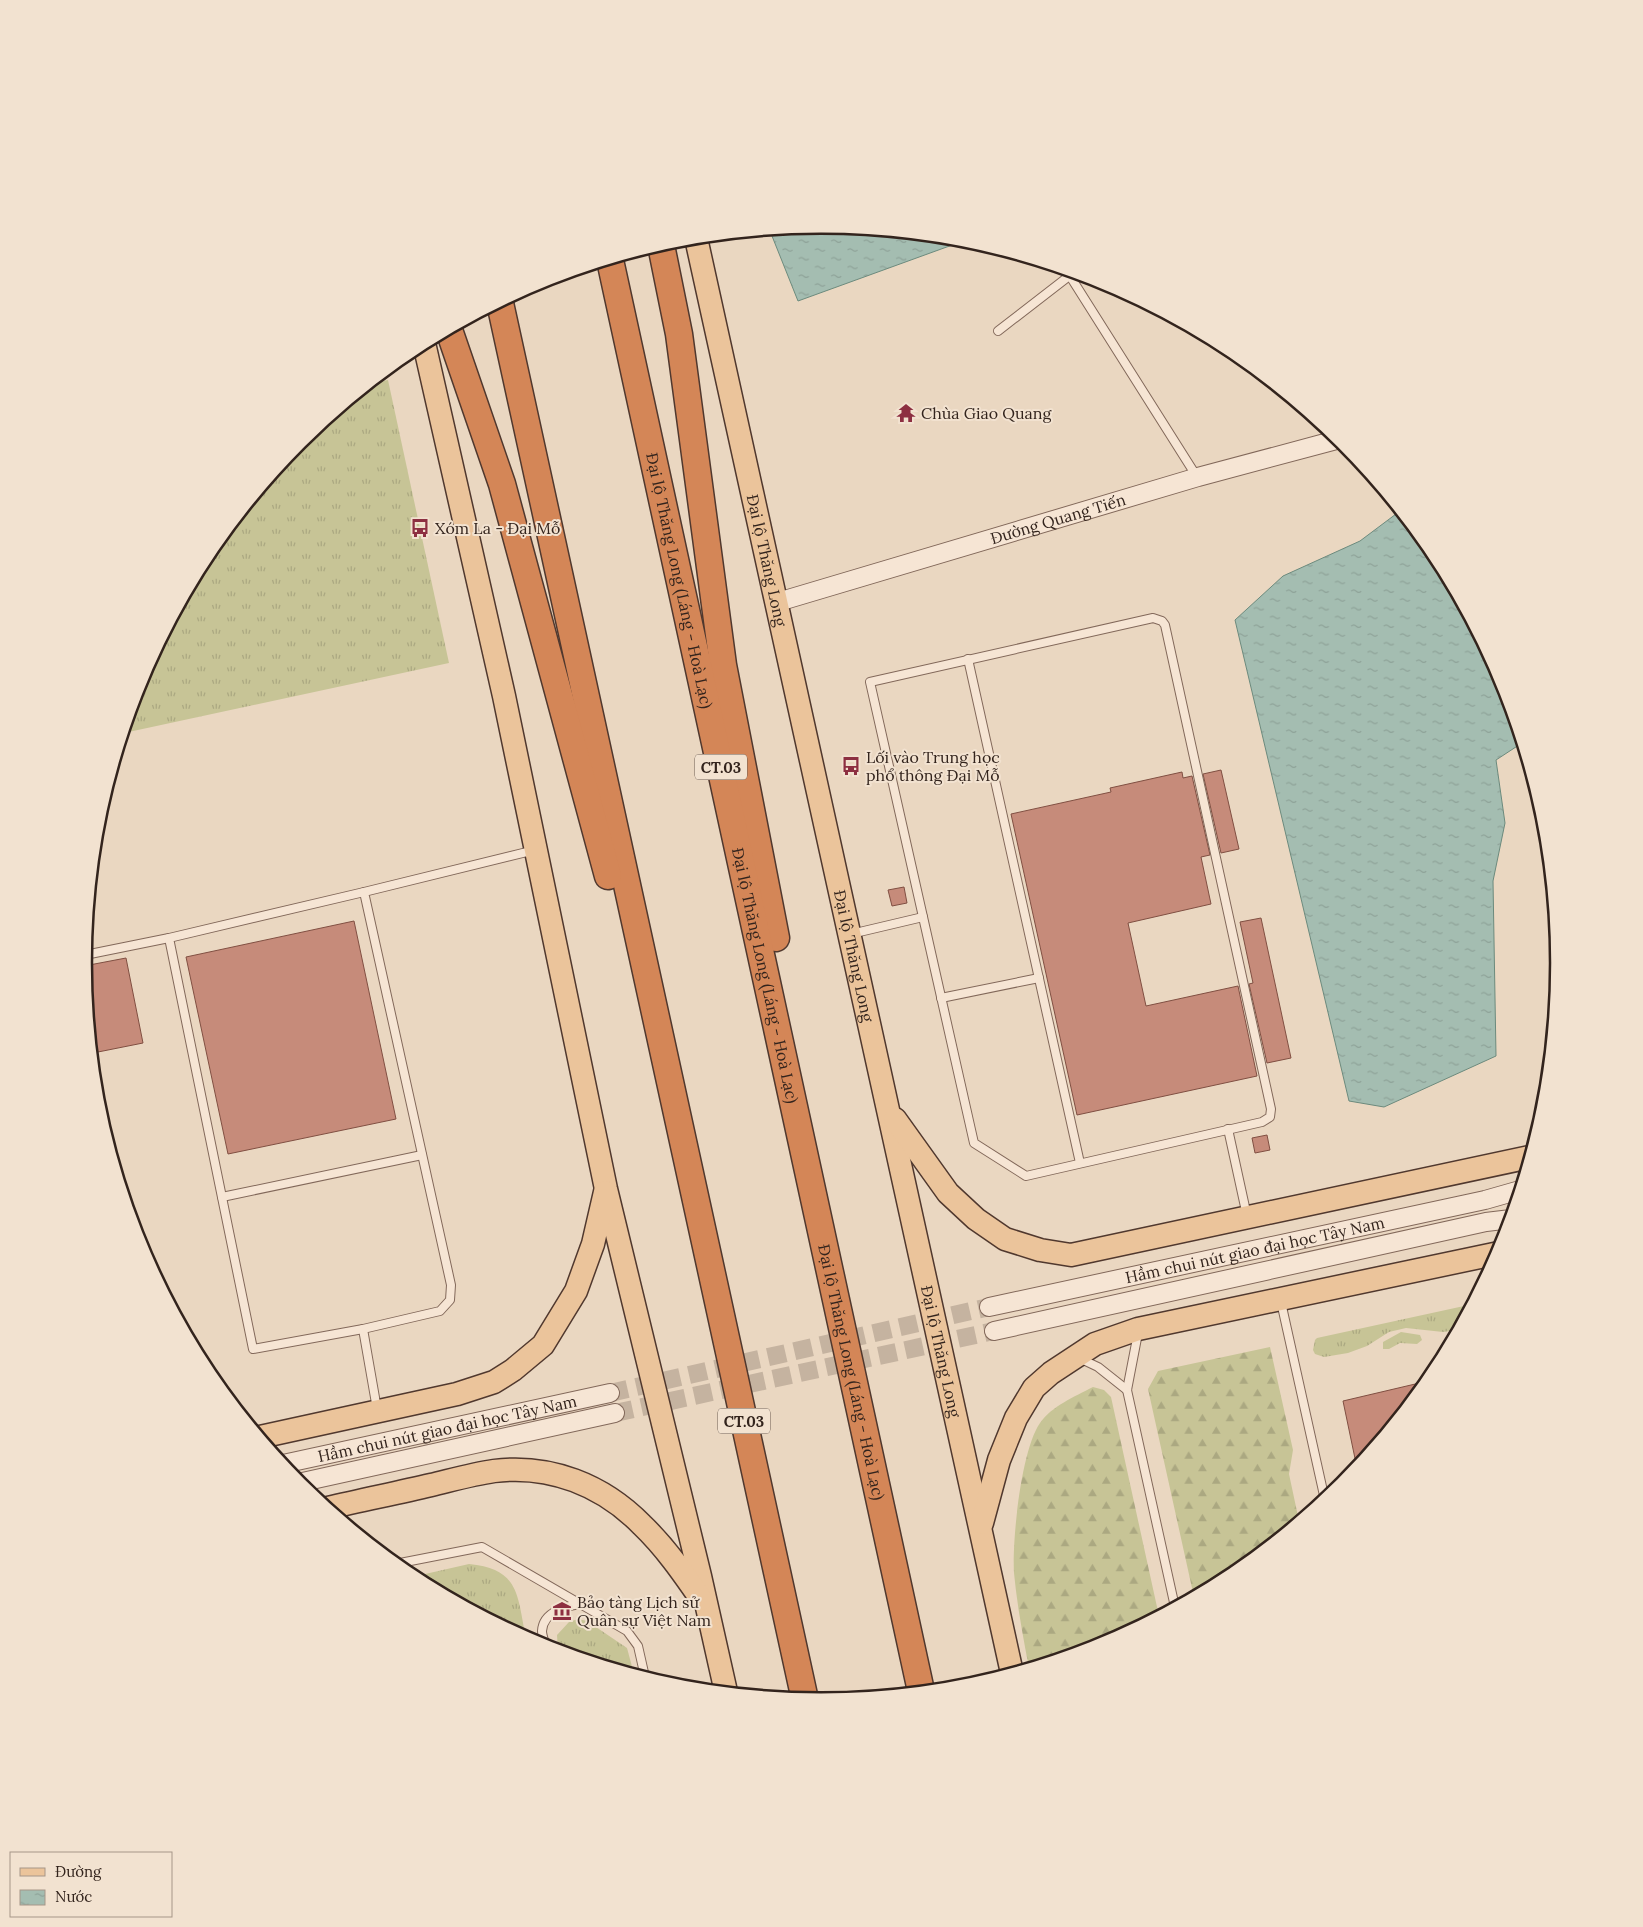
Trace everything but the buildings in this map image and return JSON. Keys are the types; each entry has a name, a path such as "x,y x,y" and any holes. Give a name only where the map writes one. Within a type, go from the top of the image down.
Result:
{"highway":[{"path":"663,253 679,334 723,665 795,1039 831,1274"},
{"name":"Đại lộ Thăng Long (Láng - Hoà Lạc)","path":"611,266 920,1686"},
{"name":"CT.03","path":"501,309 803,1692"},
{"path":"451,336 502,484 610,882 659,1106 703,1236"},
{"path":"871,1459 911,1570 935,1683"},
{"path":"784,1605 792,1691"}],"main road":[{"name":"Đại lộ Thăng Long","path":"698,246 778,602 1011,1668"},
{"path":"687,248 714,321"},
{"path":"426,351 504,696 606,1189 725,1686"},
{"path":"889,1111 948,1193 976,1219 1005,1239 1040,1250 1071,1255 1524,1158"},
{"path":"266,1436 456,1394 494,1382 531,1357 555,1328 576,1291 593,1244 606,1189"},
{"path":"981,1526 999,1460 1016,1418 1034,1388 1095,1344 1138,1330 1489,1255"},
{"path":"335,1506 493,1471 537,1470 566,1476 589,1486 614,1501 642,1524 666,1551 707,1606"}],"street":[{"name":"Đường Quang Tiến","path":"778,602 1198,477 1330,442"},
{"name":"Hầm chui nút giao đại học Tây Nam","path":"989,1307 1465,1204 1514,1192"},
{"name":"Hầm chui nút giao đại học Tây Nam","path":"994,1331 1486,1222 1504,1220"},
{"name":"Hầm chui nút giao đại học Tây Nam","path":"290,1462 610,1392"},
{"name":"Hầm chui nút giao đại học Tây Nam","path":"308,1481 615,1413"}],"lane":[{"path":"998,332 1068,277"},
{"path":"1076,281 1198,477"},
{"path":"1153,618 1162,621 1165,625 1271,1109 1270,1117 1267,1120 1228,1130 1026,1176 974,1143 923,917 870,682 1153,618"},
{"path":"968,659 1080,1164"},
{"path":"92,953 169,938 536,850"},
{"path":"169,938 253,1350 363,1329 440,1311 450,1300 451,1285 364,892"},
{"path":"850,934 923,917"},
{"path":"941,998 1039,978"},
{"path":"1228,1130 1247,1217"},
{"path":"222,1197 422,1155"},
{"path":"1281,1300 1322,1493"},
{"path":"363,1329 378,1411"},
{"path":"1138,1330 1127,1390 1174,1601"},
{"path":"1076,1357 1098,1367 1127,1390"},
{"path":"405,1562 482,1547 627,1631 638,1646 643,1670"},
{"path":"544,1637 542,1631 546,1620 568,1605 583,1604"}],"green space":[{"path":"388,380 449,663 130,732 148,685 168,641 190,599 215,558 273,483 306,448 341,415 384,381"},
{"path":"1464,1306 1450,1331 1406,1328 1389,1332 1367,1346 1348,1353 1324,1357 1315,1354 1313,1350 1317,1338"},
{"path":"1401,1332 1420,1335 1422,1340 1417,1344 1400,1343 1389,1349 1383,1349 1383,1342"},
{"path":"1270,1347 1293,1450 1289,1474 1298,1515 1227,1570 1193,1591 1148,1389 1158,1371"},
{"path":"1093,1387 1104,1390 1111,1397 1158,1610 1100,1637 1028,1663 1018,1609 1014,1573 1016,1518 1019,1496 1033,1436 1045,1417 1071,1398"},
{"path":"469,1564 486,1567 498,1572 507,1578 513,1587 524,1628 457,1595 423,1574"},
{"path":"578,1619 587,1621 627,1648 632,1668 557,1643 557,1635 569,1622"}],"water":[{"path":"822,234 869,236 948,246 798,301 772,236"},
{"path":"1395,514 1400,520 1428,558 1453,599 1475,641 1495,685 1517,746 1496,760 1505,823 1493,881 1496,1056 1384,1107 1349,1101 1235,620 1283,576 1360,541"}],"tunnel":[{"path":"610,1393 989,1307"},
{"path":"615,1413 994,1331"}],"place":[{"name":"Chùa Giao Quang","path":"906,413"},
{"name":"Xóm La - Đại Mỗ","path":"420,528"},
{"name":"Lối vào Trung học phổ thông Đại Mỗ","path":"851,766"},
{"name":"Bảo tàng Lịch sử Quân sự Việt Nam","path":"562,1611"}]}
